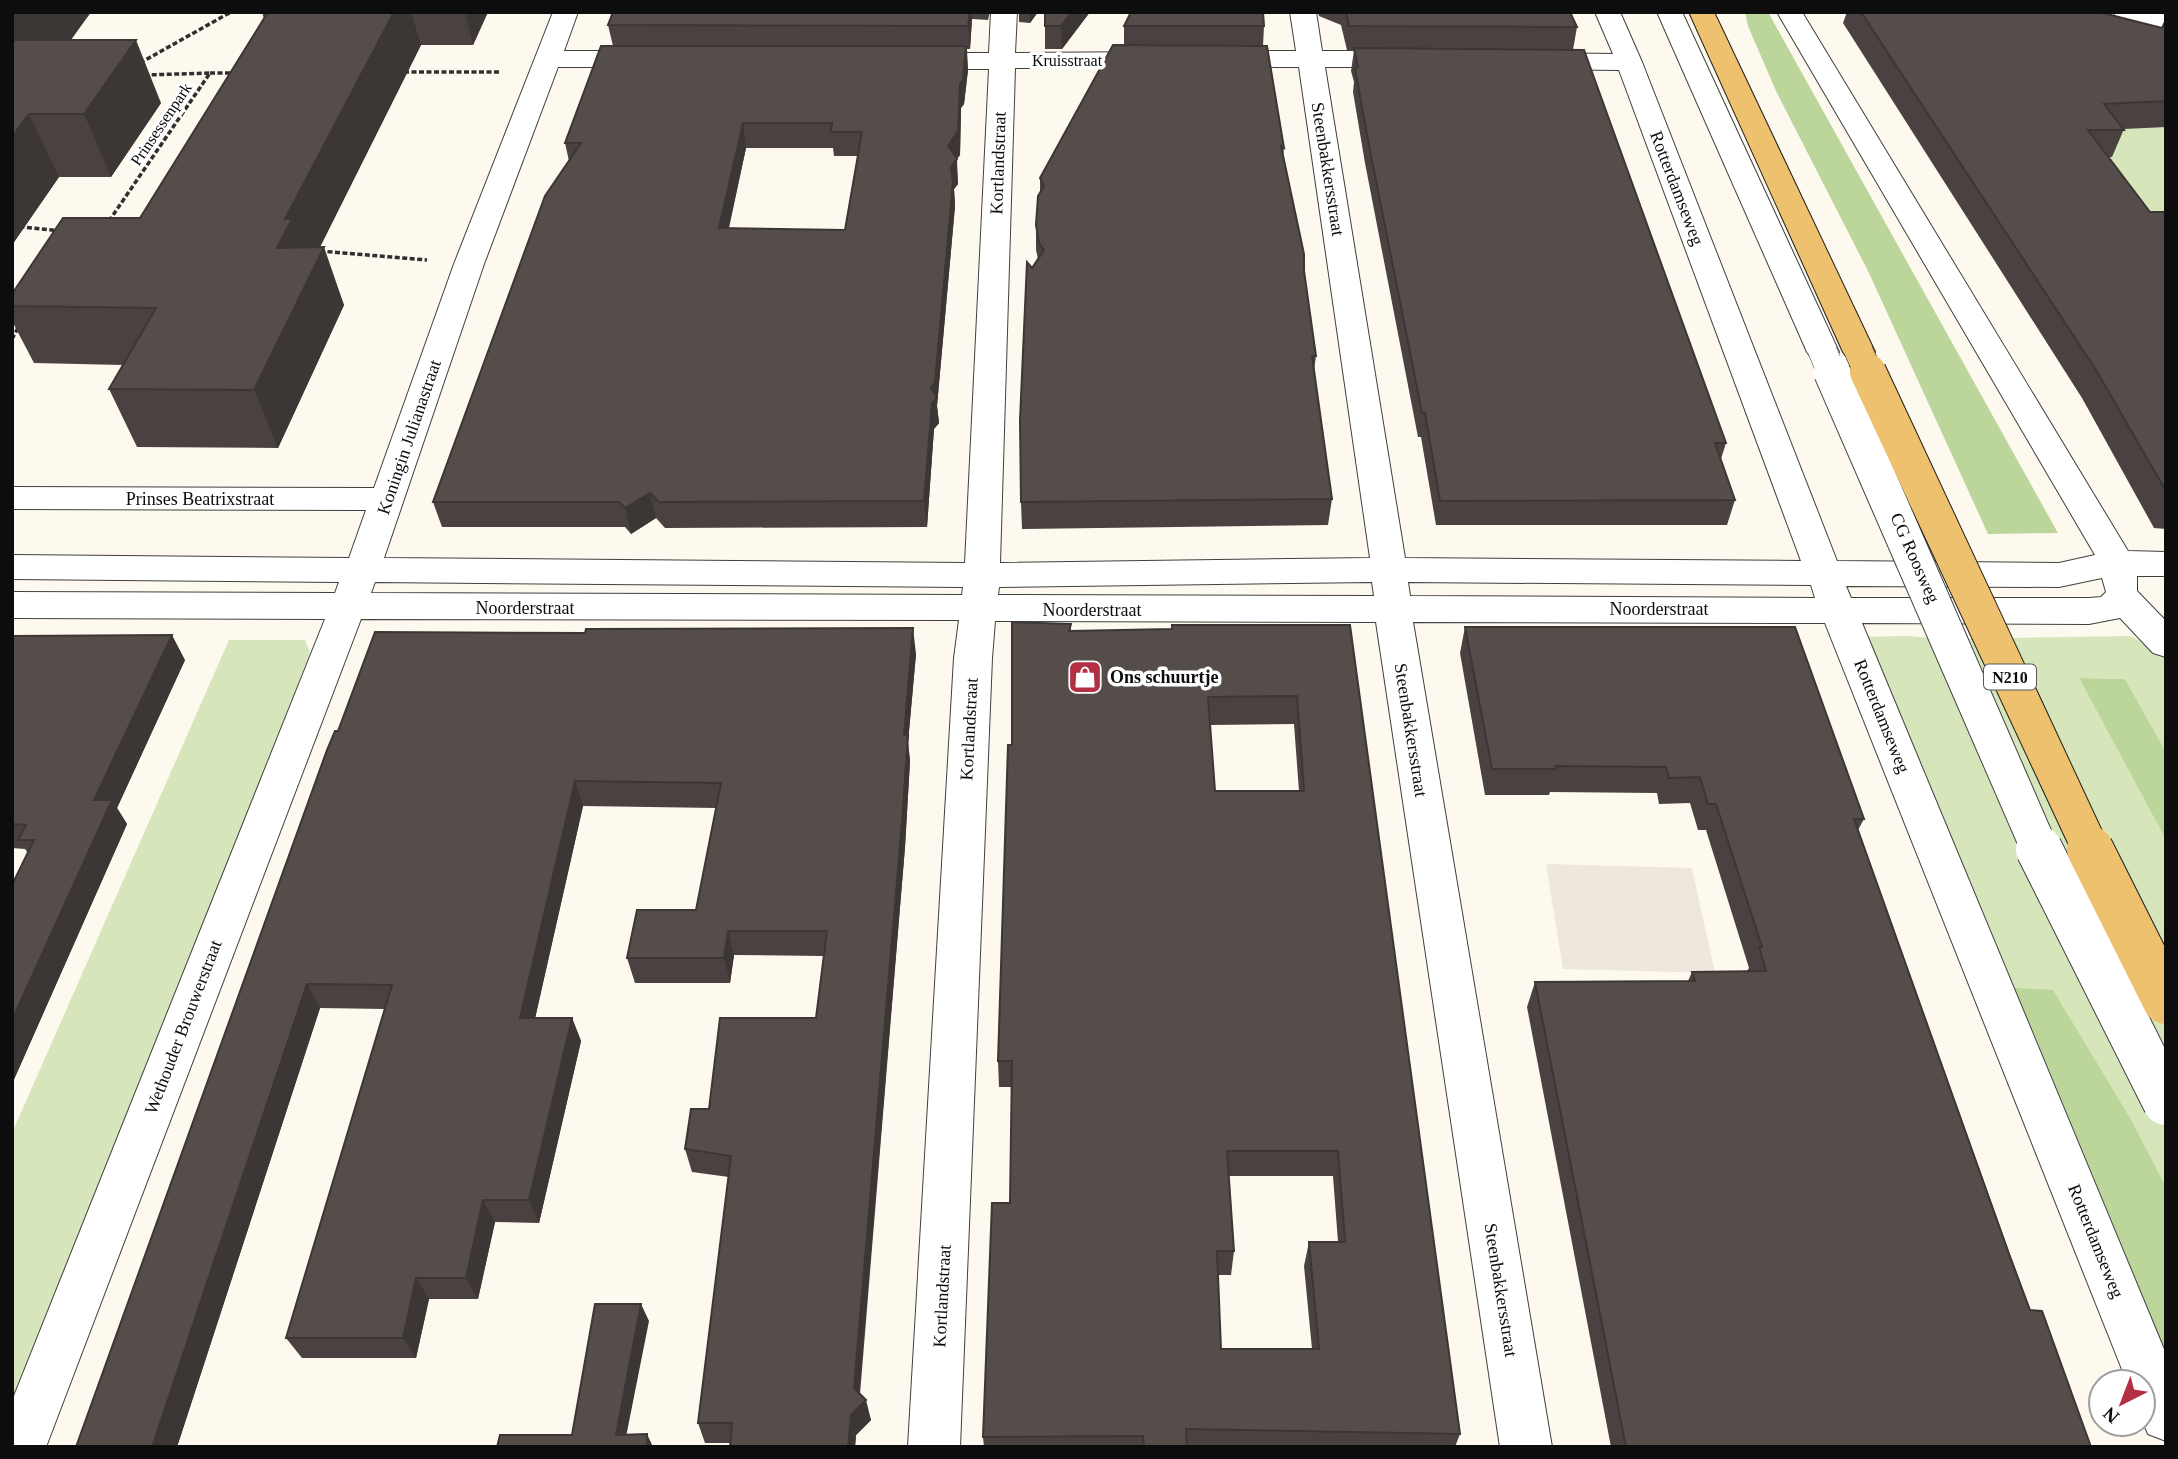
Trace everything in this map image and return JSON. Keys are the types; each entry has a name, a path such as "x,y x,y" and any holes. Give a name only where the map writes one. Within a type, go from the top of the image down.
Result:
{"main road":[{"name":"CG Roosweg","path":"1701,12 1841,352 2166,1001"}],"street":[{"name":"Koningin Julianastraat","path":"346,608 362,570 470,264 566,12"},
{"name":"Kortlandstraat","path":"934,1447 979,592 1004,12"},
{"name":"Steenbakkersstraat","path":"1303,12 1392,590 1397,645 1526,1447"},
{"name":"Rotterdamseweg","path":"1607,12 1629,62 1823,572 2166,1416"},
{"name":"CG Roosweg","path":"1669,12 1841,352 2050,873 2166,1102"},
{"path":"1789,12 2119,581 2166,644"},
{"path":"2125,12 2166,23"},
{"path":"544,66 667,59"},
{"name":"Kruisstraat","path":"882,60 1435,60"},
{"path":"1518,61 1629,62"},
{"name":"Prinses Beatrixstraat","path":"12,498 387,499"},
{"name":"Noorderstraat","path":"2119,581 2166,564"},
{"name":"Noorderstraat","path":"12,567 362,570 979,592"},
{"name":"Noorderstraat","path":"12,606 346,608 979,592 1392,590 1823,572 2059,575 2119,581 2166,608"},
{"name":"Noorderstraat","path":"1392,590 1838,609 2090,611 2111,608 2119,581"},
{"name":"Wethouder Brouwerstraat","path":"20,1447 346,608"}],"path":[{"path":"139,64 230,12"},
{"path":"403,72 544,66"},
{"path":"210,73 238,73"},
{"name":"Prinsessenpark","path":"143,76 210,73"},
{"name":"Prinsessenpark","path":"102,232 210,73"},
{"path":"12,226 66,231 60,243"},
{"path":"320,251 470,264"},
{"path":"12,339 24,315"}],"green space":[{"path":"1745,12 1768,12 2058,533 1988,534 1869,273 1776,91 1748,26"},
{"path":"2055,86 2166,117 2166,236"},
{"path":"1908,636 1945,639 2130,636 2166,654 2166,752 2125,679 2079,678 2166,840 2166,1187 2132,1121 2053,991 2001,987 1857,637"},
{"path":"229,640 305,640 310,653 12,1421 12,1133"},
{"path":"2079,678 2125,679 2166,752 2166,840"},
{"path":"2001,987 2053,990 2132,1121 2166,1187 2166,1389"}],"shaded area":[{"path":"1546,864 1692,868 1715,973 1563,969"}],"building":[{"path":"268,12 394,12 285,219 292,219 277,248 324,247 254,390 109,389 156,308 12,306 12,294 63,218 140,218"},
{"path":"613,12 970,12 968,26 608,25"},
{"path":"1045,12 1072,12 1061,26 1045,26"},
{"path":"1131,12 1263,12 1264,26 1124,26"},
{"path":"1346,12 1570,12 1577,27 1349,26"},
{"path":"1861,12 2099,12 2162,28 2166,20 2166,101 2104,104 2124,130 2088,130 2150,212 2166,212 2166,491 2096,370"},
{"path":"12,40 136,40 84,114 29,114 12,137"},
{"path":"1113,45 1267,46 1284,148 1281,146 1304,254 1316,356 1312,356 1332,499 1021,502 1020,420 1027,262 1032,268 1044,250 1039,243 1036,225 1038,196 1044,186 1040,178"},
{"path":"601,46 966,46 963,80 960,84 958,131 948,146 957,159 951,167 953,182 935,382 931,388 937,398 932,403 924,501 659,502 650,493 625,508 619,502 433,502 545,196 581,143 565,143","holes":["743,123 832,123 831,132 862,132 845,230 719,228"]},
{"path":"1354,48 1584,50 1726,443 1715,443 1735,500 1440,501 1425,413 1422,413 1368,140 1355,69 1358,67"},
{"path":"1012,622 1071,624 1069,631 1172,629 1172,625 1350,625 1460,1434 1186,1429 1187,1447 1144,1447 1143,1436 983,1437 992,1203 1010,1203 1012,1061 998,1061 1008,745 1012,745","holes":["1297,696 1304,791 1215,791 1208,697","1227,1151 1338,1151 1345,1242 1309,1242 1319,1349 1221,1349 1217,1251 1234,1251"]},
{"path":"1465,627 1795,627 1864,819 1854,819 2009,1254 2030,1310 2042,1311 2091,1447 1626,1447 1535,982 1695,981 1692,972 1766,971 1759,947 1762,947 1716,804 1708,804 1700,777 1669,778 1666,767 1555,766 1556,769 1492,769"},
{"path":"913,628 904,735 908,735 902,822 854,1388 866,1400 851,1415 848,1447 730,1447 732,1423 698,1423 731,1156 685,1149 691,1109 709,1109 720,1018 816,1018 827,931 728,931 724,958 627,958 637,910 696,910 721,783 575,781 520,1018 572,1018 529,1200 483,1200 466,1278 416,1278 403,1338 286,1338 392,985 307,984 152,1447 76,1447 327,750 335,731 338,731 375,632 585,633 586,629"},
{"path":"172,635 94,800 112,800 12,1020 12,885 34,840 18,840 26,825 12,824 12,636"},
{"path":"595,1304 641,1304 616,1435 647,1434 647,1447 497,1447 500,1435 572,1435"}],"place":[{"name":"Ons schuurtje","path":"1085,677"}]}
